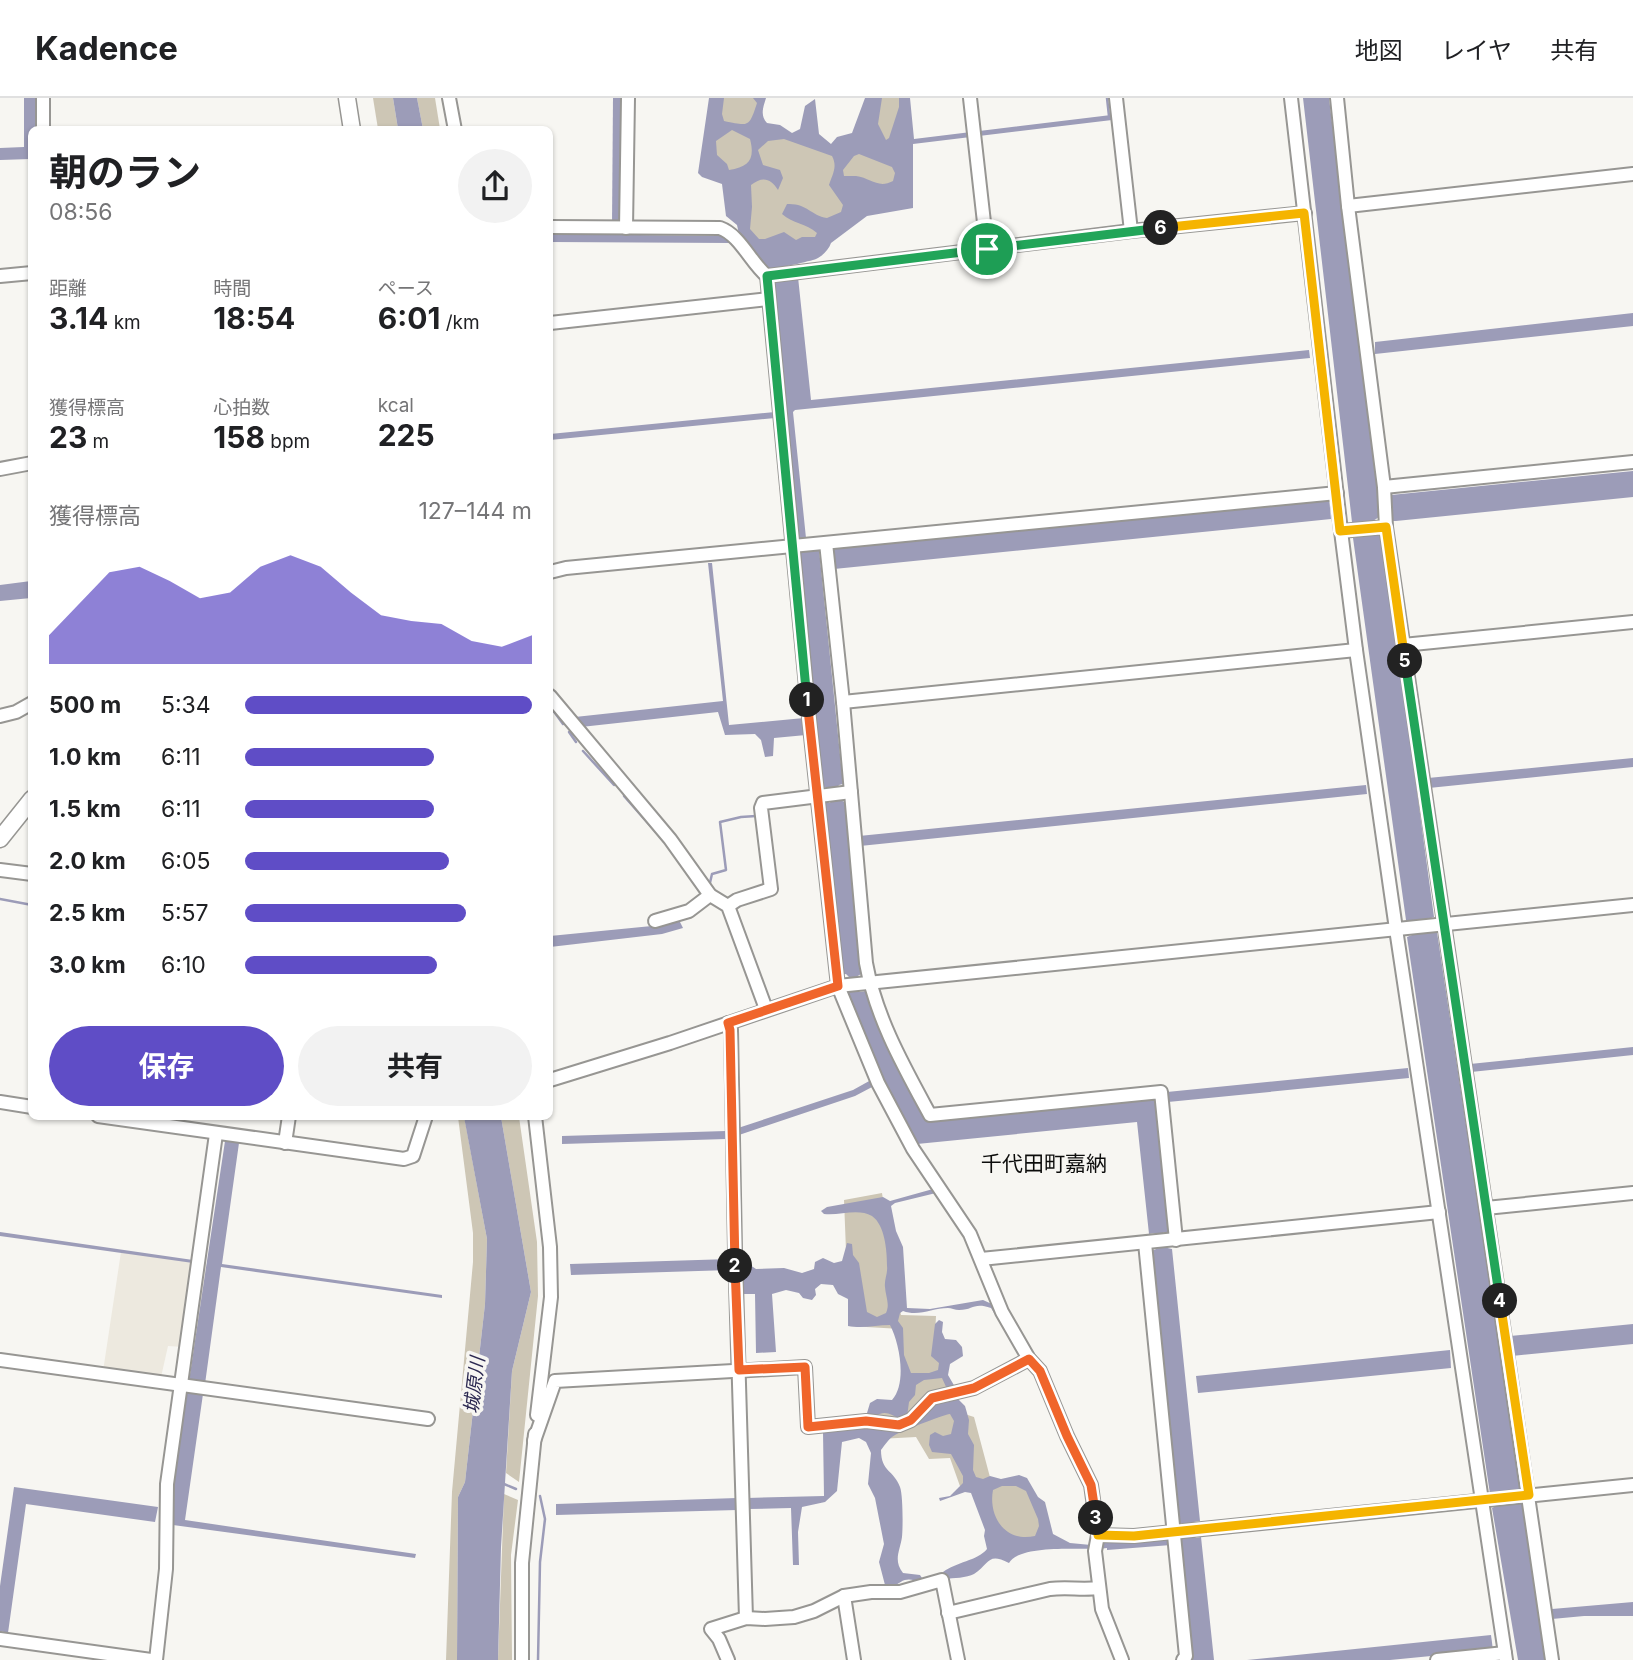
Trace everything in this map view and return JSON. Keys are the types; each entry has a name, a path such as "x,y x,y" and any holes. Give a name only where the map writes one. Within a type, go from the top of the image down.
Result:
{"main road":[{"path":"347,98 351,126"},
{"path":"0,839 28,804"}],"street":[{"path":"43,98 43,126"},
{"path":"449,98 454,126"},
{"path":"626,228 628,98"},
{"path":"970,98 987,249"},
{"path":"1116,98 1131,231"},
{"path":"1291,98 1356,650 1505,1657 1437,1660"},
{"path":"1337,98 1384,487 1386,507 1380,528 1403,645 1437,925 1486,1208 1552,1660"},
{"path":"1348,206 1633,174"},
{"path":"767,276 1131,231 1304,213"},
{"path":"553,227 720,228 727,230 767,276 799,546 834,793 853,983 878,1083 903,1131 970,1234 1002,1312 1029,1359 1040,1371 1091,1485 1099,1588 1105,1617 1122,1660"},
{"path":"0,276 28,273"},
{"path":"553,323 768,299"},
{"path":"1384,487 1633,462"},
{"path":"0,469 28,464"},
{"path":"553,571 1337,493"},
{"path":"1340,531 1380,528"},
{"path":"826,543 843,702 834,793 853,983 930,1115 1161,1092 1161,1241 1185,1530 1186,1656 1183,1660"},
{"path":"1403,645 1633,622"},
{"path":"843,702 1356,650"},
{"path":"553,700 670,839 710,895 728,906 766,1009"},
{"path":"0,716 28,705"},
{"path":"728,906 771,888 761,808 763,803 834,793"},
{"path":"0,870 28,874"},
{"path":"655,921 689,911 710,895"},
{"path":"553,1079 853,983 1633,905"},
{"path":"728,1023 746,1618"},
{"path":"0,1102 28,1106"},
{"path":"124,1120 404,1159 413,1156 425,1120"},
{"path":"285,1143 288,1120"},
{"path":"522,1660 522,1563 551,1297 550,1247 535,1120"},
{"path":"0,1639 153,1660 166,1569 167,1484 216,1134"},
{"path":"1486,1208 1633,1194"},
{"path":"981,1259 1438,1212"},
{"path":"534,1441 555,1381 805,1367 808,1427 870,1422 899,1425 911,1420 932,1398 974,1388 1029,1359"},
{"path":"0,1360 428,1419"},
{"path":"1097,1543 1185,1530 1633,1485"},
{"path":"728,1660 719,1639 711,1629 746,1618 794,1617 814,1611 844,1595 900,1592 942,1580 958,1660"},
{"path":"948,1613 1050,1588 1099,1588"},
{"path":"844,1595 854,1660"}],"shaded area":[{"path":"373,98 393,98 398,126 378,126"},
{"path":"417,98 435,98 440,126 422,126"},
{"path":"717,98 761,98 757,126 838,152 866,141 873,98 906,98 905,199 866,201 813,249 771,257 745,233 733,179 703,169"},
{"path":"458,1120 465,1120 487,1239 485,1304 465,1482 458,1497 457,1660 446,1660 452,1492 473,1262 473,1233"},
{"path":"502,1120 519,1120 537,1242 538,1296 519,1482 506,1473 512,1371 531,1292"},
{"path":"882,1193 901,1315 936,1316 934,1355 945,1361 952,1410 974,1417 991,1481 1027,1485 1052,1547 994,1555 974,1489 961,1489 950,1458 929,1459 916,1437 879,1439 877,1401 904,1403 901,1329 849,1326 844,1200"},
{"path":"121,1252 210,1265 198,1348 168,1346 159,1386 102,1378"},
{"path":"504,1494 518,1500 511,1555 512,1660 498,1660"}],"water":[{"path":"24,98 35,98 36,126 28,126 28,159 0,160 0,148 24,147"},
{"path":"393,98 417,98 422,126 398,126"},
{"path":"613,98 622,98 621,224 612,224"},
{"path":"709,98 724,98 724,121 743,124 750,121 754,111 757,103 753,98 766,98 763,114 767,123 780,125 792,133 800,129 805,106 815,99 819,134 831,144 837,137 852,133 865,98 882,98 878,124 886,140 899,107 899,98 910,98 914,139 1111,115 1112,120 913,144 913,208 867,216 831,243 819,258 771,269 768,269 739,234 737,225 726,216 722,184 698,173","holes":["732,130 750,139 752,151 746,164 729,170 727,164 717,155 716,141","784,139 832,156 834,160 829,185 843,205 841,212 827,218 799,205 787,204 782,214 813,230 817,233 815,237 796,240 784,232 759,239 750,229 751,185 759,180 766,180 778,190 783,178 780,170 763,165 758,150 768,141","859,154 892,167 895,173 893,181 883,184 861,177 844,176 843,170 854,156"]},
{"path":"1303,98 1329,98 1379,505 1391,505 1391,495 1633,471 1633,497 1396,521 1393,521 1391,509 1373,521 1373,534 1382,533 1434,917 1426,920 1428,932 1437,932 1521,1490 1512,1493 1514,1503 1523,1504 1545,1660 1518,1660 1492,1508 1500,1504 1490,1494 1407,937 1417,933 1415,922 1406,920 1353,538 1360,536 1358,523 1352,522"},
{"path":"553,234 727,236 731,243 553,242"},
{"path":"798,277 811,400 1309,350 1310,358 793,412 806,538 803,540 819,549 843,784 836,790 837,799 845,802 863,973 854,978 856,989 860,992 866,991 893,1059 929,1120 1156,1097 1170,1232 1164,1232 1161,1236 1163,1247 1172,1249 1200,1521 1192,1524 1193,1535 1196,1538 1201,1537 1214,1660 1193,1660 1180,1536 1187,1525 1179,1523 1151,1251 1159,1248 1158,1237 1155,1233 1149,1234 1137,1122 917,1144 881,1079 844,994 852,989 850,978 846,974 840,975 824,803 830,803 832,794 827,787 822,787 799,553 801,549 797,539 772,279"},
{"path":"1633,313 1633,326 1375,354 1375,342"},
{"path":"775,412 775,418 553,440 553,434"},
{"path":"1329,497 1331,519 834,569 831,547"},
{"path":"708,563 712,563 729,725 804,718 806,735 774,738 773,756 765,757 761,740 755,734 725,735 718,712 581,727 575,717 723,701"},
{"path":"28,581 28,598 0,601 0,585"},
{"path":"1633,758 1633,767 1429,788 1428,778"},
{"path":"1366,785 1367,794 860,846 859,836"},
{"path":"679,920 683,928 662,934 553,947 553,936 662,925"},
{"path":"1633,1047 1633,1055 1471,1072 1470,1064"},
{"path":"1408,1068 1409,1078 1168,1102 1167,1092"},
{"path":"871,1080 874,1086 855,1096 739,1135 741,1186 737,1186 735,1129 853,1090"},
{"path":"465,1120 502,1120 531,1292 512,1371 501,1547 498,1660 457,1660 458,1497 465,1482 485,1304 487,1239"},
{"path":"726,1131 726,1139 562,1144 562,1136"},
{"path":"225,1141 239,1143 222,1264 442,1295 442,1298 221,1267 205,1384 189,1381"},
{"path":"933,1189 936,1193 891,1206 896,1231 903,1247 907,1308 930,1309 983,1300 994,1305 1003,1322 991,1308 981,1306 964,1310 948,1308 900,1313 898,1321 903,1328 904,1355 911,1373 938,1370 939,1363 931,1356 935,1324 939,1320 943,1322 942,1332 945,1339 956,1340 962,1347 963,1356 950,1364 948,1375 955,1387 947,1389 942,1378 924,1380 916,1385 915,1395 909,1402 907,1417 899,1419 884,1413 874,1417 893,1428 931,1403 955,1396 965,1406 969,1420 968,1434 974,1445 973,1470 976,1477 983,1479 990,1476 1001,1479 1019,1475 1027,1478 1038,1497 1045,1502 1053,1534 1070,1543 1091,1545 1103,1540 1170,1537 1171,1545 1107,1550 1039,1550 1016,1557 1009,1563 992,1559 971,1575 945,1579 943,1572 987,1549 985,1530 971,1493 965,1492 940,1501 939,1498 950,1496 963,1483 963,1476 951,1454 932,1452 929,1445 930,1435 935,1432 943,1436 951,1434 954,1421 950,1414 896,1435 881,1450 883,1463 901,1491 902,1532 898,1564 903,1573 920,1575 924,1581 920,1583 905,1580 892,1588 885,1585 879,1562 884,1544 875,1498 868,1484 871,1453 866,1442 859,1438 842,1442 837,1491 825,1502 802,1507 798,1532 799,1565 793,1565 791,1508 748,1509 747,1498 824,1496 823,1432 847,1427 869,1417 867,1413 870,1403 877,1399 892,1400 897,1393 901,1374 899,1353 890,1325 848,1326 848,1299 838,1294 833,1285 821,1284 815,1289 816,1295 812,1300 786,1290 772,1294 776,1352 756,1353 755,1294 740,1294 739,1260 743,1254 749,1255 750,1265 756,1269 784,1268 802,1273 814,1269 815,1262 823,1258 834,1263 842,1261 847,1243 852,1244 853,1255 859,1263 867,1312 877,1317 886,1313 888,1307 885,1284 886,1253 880,1226 867,1214 824,1214 821,1211 827,1207 883,1197 890,1201","holes":["1002,1486 1016,1486 1026,1491 1038,1519 1039,1526 1035,1536 1015,1535 1007,1531 996,1518 993,1490"]},
{"path":"0,1232 193,1260 193,1263 0,1236"},
{"path":"730,1259 730,1270 571,1275 570,1264"},
{"path":"1633,1324 1633,1344 1512,1356 1510,1336"},
{"path":"1450,1350 1451,1368 1198,1393 1196,1376"},
{"path":"187,1392 203,1394 185,1520 416,1554 415,1558 173,1525 172,1498"},
{"path":"14,1487 158,1507 155,1522 26,1504 8,1633 0,1631 0,1586"},
{"path":"737,1498 737,1510 556,1515 556,1504"},
{"path":"1633,1602 1633,1616 1552,1619 1550,1612 1552,1609"},
{"path":"1491,1635 1493,1650 1390,1660 1247,1660"}],"waterway":[{"path":"1107,98 1109,116"},
{"path":"553,710 563,724"},
{"path":"569,732 576,742"},
{"path":"583,751 614,785"},
{"path":"624,796 661,838"},
{"path":"709,887 712,874 726,870 720,822 756,816"},
{"path":"0,899 28,904"},
{"path":"504,1484 516,1489"},
{"path":"538,1660 540,1562 545,1519 540,1496"}],"district":[{"name":"千代田町嘉納","path":"1044,1164"}],"route":[{"path":"1304,213 1340,531 1386,527 1529,1495 1134,1536 1098,1535 1091,1485 1067,1436 1048,1387 1040,1371 1029,1359 974,1388 932,1398 911,1420 899,1425 866,1421 808,1427 805,1367 739,1370 728,1023 838,986 809,718 767,276 987,249 1304,213"}],"water label":[{"name":"城原川","path":"474,1385"}]}
